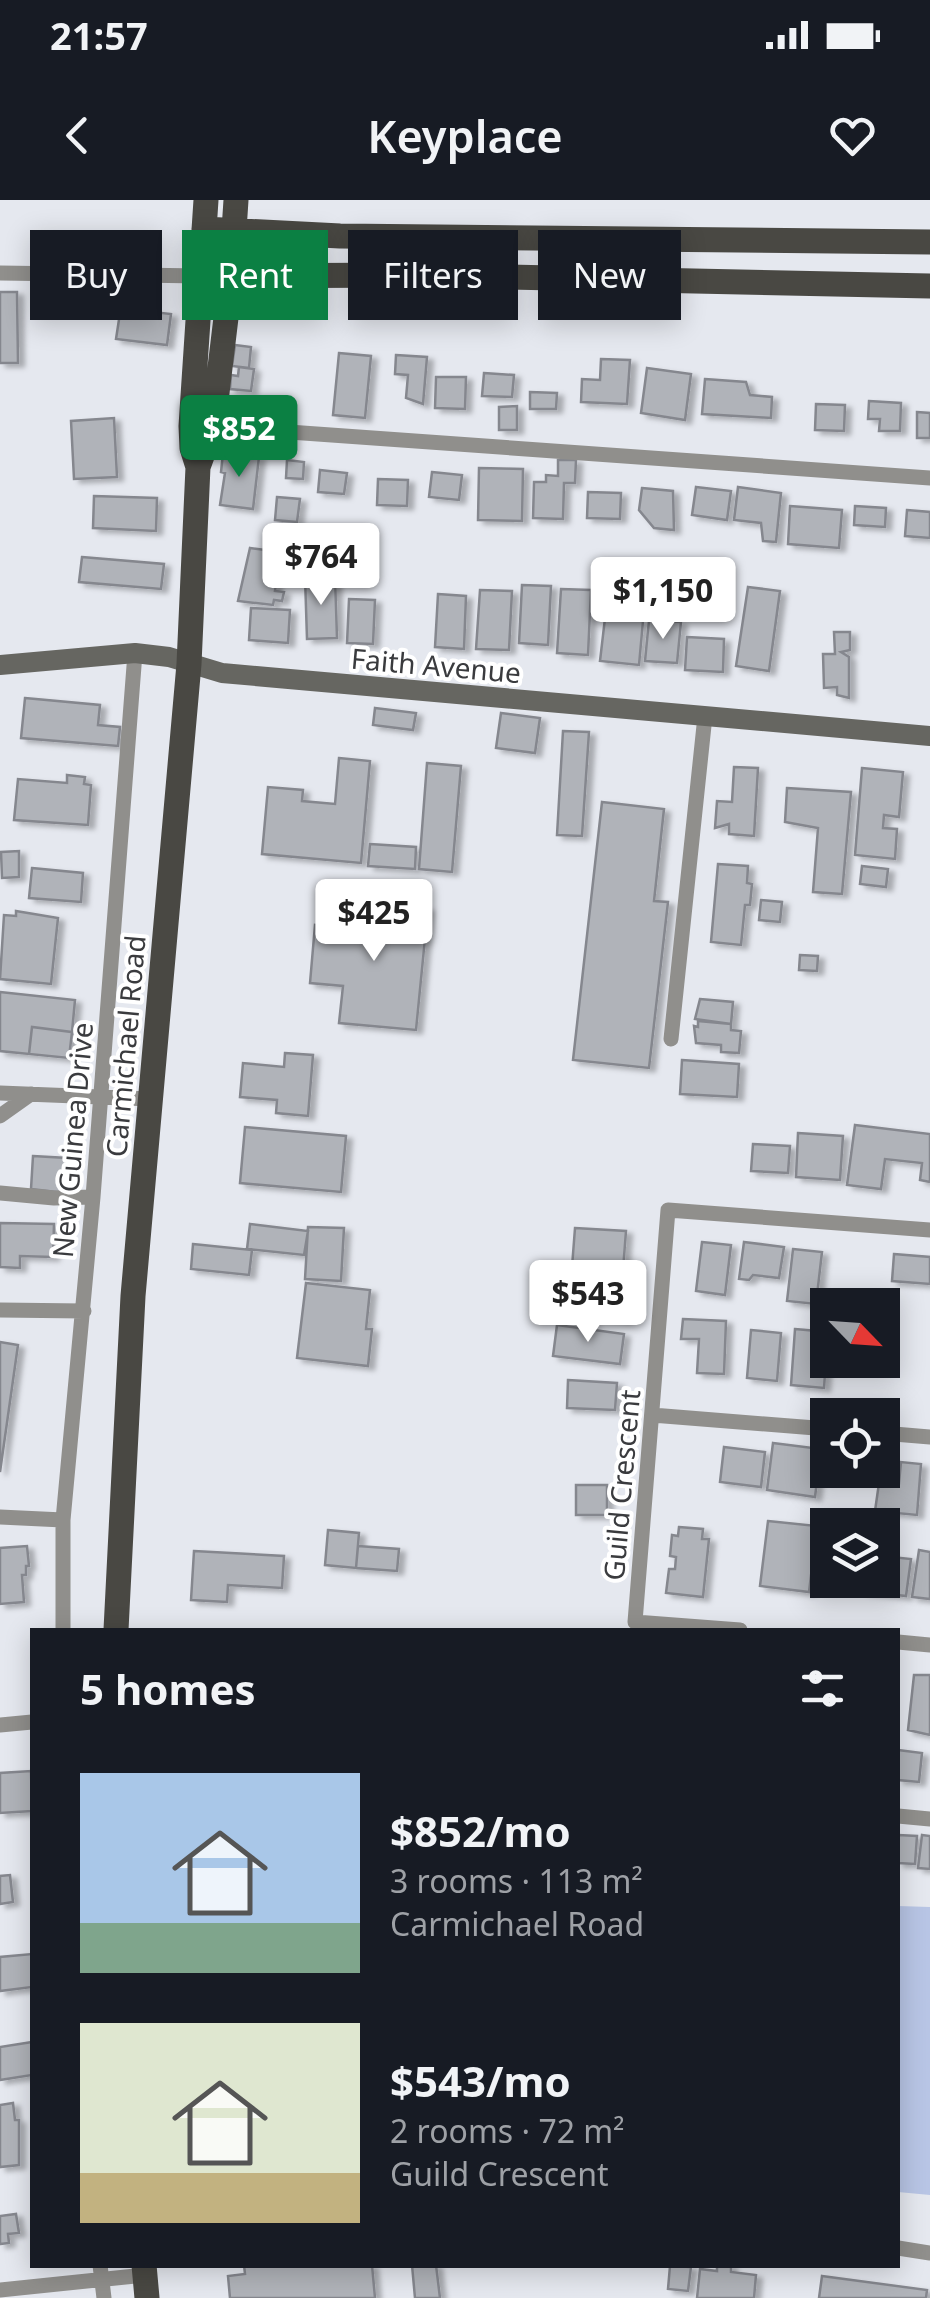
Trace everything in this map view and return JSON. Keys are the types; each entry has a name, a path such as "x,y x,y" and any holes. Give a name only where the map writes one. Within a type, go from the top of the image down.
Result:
{"main road":[{"name":"Carmichael Road","path":"204,229 206,200"},
{"name":"Carmichael Road","path":"234,230 236,200"},
{"path":"204,229 219,230"},
{"path":"328,234 930,242"},
{"path":"328,275 930,286"},
{"name":"Carmichael Road","path":"202,320 202,426"},
{"name":"Carmichael Road","path":"116,1628 133,1296 188,664 198,467 192,448 202,426 222,320"}],"street":[{"path":"0,273 182,276"},
{"path":"202,426 930,478"},
{"name":"Faith Avenue","path":"0,665 135,653 169,657 222,673 930,736"},
{"name":"New Guinea Drive","path":"63,1628 63,1520 102,1096 135,653"},
{"path":"671,1038 705,716"},
{"path":"0,1093 150,1098"},
{"path":"0,1116 31,1094"},
{"path":"0,1194 93,1197"},
{"name":"Guild Crescent","path":"714,1628 635,1622 668,1210 930,1230"},
{"path":"0,1310 84,1311"},
{"path":"652,1415 810,1428"},
{"path":"900,1434 930,1437"},
{"path":"0,1517 63,1520"},
{"path":"900,1642 930,1645"},
{"path":"0,1725 30,1722"},
{"path":"900,1816 930,1819"},
{"path":"900,2248 930,2253"},
{"path":"102,2273 104,2298"},
{"path":"0,2290 102,2273 145,2279"}],"shaded area":[{"path":"900,1906 930,1907 930,2195 900,2192"}],"building":[{"path":"0,292 17,292 18,363 0,363"},
{"path":"162,313 171,314 167,345 116,339 119,320 162,320"},
{"path":"235,345 251,347 249,368 232,366"},
{"path":"339,353 371,356 365,418 333,415"},
{"path":"396,355 427,357 423,404 406,398 408,375 395,374"},
{"path":"601,359 630,360 627,404 581,402 582,379 600,380"},
{"path":"239,367 254,369 251,391 230,389 231,375 238,376"},
{"path":"647,368 691,374 685,420 641,413"},
{"path":"484,373 514,375 512,397 482,396"},
{"path":"436,377 466,377 465,409 435,408"},
{"path":"705,379 746,382 750,395 772,397 771,418 702,414"},
{"path":"530,392 557,393 556,409 530,409"},
{"path":"869,401 901,403 900,431 879,431 880,419 868,419"},
{"path":"816,404 845,405 844,431 815,430"},
{"path":"517,406 517,430 499,430 499,407"},
{"path":"917,412 930,413 930,438 917,438"},
{"path":"114,418 117,477 74,479 71,421"},
{"path":"223,453 259,457 253,509 220,505 225,473 221,472"},
{"path":"287,460 304,462 303,479 286,478"},
{"path":"558,460 576,460 575,483 564,483 563,519 533,518 534,482 546,482 546,475 558,476"},
{"path":"479,468 523,469 522,521 478,520"},
{"path":"320,470 347,473 344,494 318,492"},
{"path":"432,472 462,475 459,500 429,497"},
{"path":"378,479 408,480 407,506 377,505"},
{"path":"696,487 731,491 727,520 692,515"},
{"path":"738,487 781,493 776,542 763,541 761,523 734,520"},
{"path":"642,488 673,491 674,530 654,528 639,510"},
{"path":"588,492 621,493 620,519 587,518"},
{"path":"94,496 157,498 156,531 93,528"},
{"path":"277,497 300,499 297,522 275,520"},
{"path":"790,506 842,510 839,548 788,544"},
{"path":"855,506 886,508 885,527 854,525"},
{"path":"907,510 930,512 930,538 905,536"},
{"path":"250,548 281,552 275,591 284,592 282,601 274,600 273,605 238,601"},
{"path":"82,557 164,564 161,589 79,582"},
{"path":"335,576 337,638 307,639 305,577"},
{"path":"522,585 551,586 548,645 519,643"},
{"path":"748,587 780,591 769,671 736,666"},
{"path":"561,589 591,590 588,655 557,653"},
{"path":"480,590 512,591 509,650 476,649"},
{"path":"438,594 466,596 464,649 435,647"},
{"path":"349,599 375,600 373,644 347,643"},
{"path":"251,608 290,610 288,643 249,640"},
{"path":"605,618 643,621 639,665 600,661"},
{"path":"649,620 681,622 677,663 645,661"},
{"path":"834,632 850,632 850,650 841,652 849,657 849,698 837,695 837,687 824,688 823,654 835,654"},
{"path":"687,637 724,639 723,672 685,670"},
{"path":"25,698 100,705 98,725 120,727 118,746 21,738"},
{"path":"375,708 416,713 413,730 373,725"},
{"path":"501,713 540,718 535,753 496,748"},
{"path":"563,731 589,732 582,836 557,835"},
{"path":"339,758 370,761 361,863 262,854 268,787 303,790 302,801 335,804"},
{"path":"427,763 461,766 452,872 419,869"},
{"path":"734,767 758,768 754,836 729,834 729,824 715,828 717,801 732,802"},
{"path":"862,768 903,772 899,817 884,815 883,828 897,829 895,859 855,855"},
{"path":"67,775 85,777 84,784 91,785 88,825 14,820 18,779 67,783"},
{"path":"787,788 851,792 842,894 813,892 818,828 785,822"},
{"path":"602,802 664,809 654,901 668,902 649,1068 573,1060"},
{"path":"370,844 416,847 415,869 368,866"},
{"path":"19,851 19,877 2,878 1,852"},
{"path":"718,864 748,866 747,883 752,884 750,905 745,905 741,945 711,942"},
{"path":"862,866 888,869 886,887 860,884"},
{"path":"32,868 83,873 81,902 29,898"},
{"path":"350,900 428,908 416,1030 339,1023 343,986 310,983 315,925 348,929"},
{"path":"761,900 782,902 780,922 759,920"},
{"path":"16,911 58,918 51,984 0,979 4,915 16,916"},
{"path":"800,955 818,956 817,971 799,970"},
{"path":"0,992 75,1000 72,1032 32,1027 29,1054 0,1051"},
{"path":"700,999 733,1002 731,1024 695,1019"},
{"path":"698,1021 731,1024 731,1030 741,1031 739,1053 721,1052 721,1045 696,1043 694,1026 698,1027"},
{"path":"32,1027 72,1032 69,1058 29,1054"},
{"path":"285,1053 313,1055 308,1116 276,1113 277,1100 240,1097 243,1063 284,1067"},
{"path":"682,1060 739,1064 737,1097 680,1094"},
{"path":"855,1125 930,1134 930,1182 920,1180 922,1163 885,1159 881,1189 847,1185"},
{"path":"245,1127 346,1136 341,1192 240,1183"},
{"path":"798,1133 843,1136 840,1180 796,1177"},
{"path":"753,1144 790,1146 788,1173 751,1171"},
{"path":"33,1156 67,1158 65,1193 31,1189"},
{"path":"0,1223 54,1224 53,1257 20,1256 20,1268 0,1267"},
{"path":"250,1224 308,1231 304,1255 247,1249"},
{"path":"308,1227 344,1228 341,1281 305,1279"},
{"path":"575,1228 626,1231 623,1270 572,1267"},
{"path":"702,1242 731,1245 725,1295 696,1291"},
{"path":"744,1242 784,1247 779,1278 753,1275 749,1280 739,1279"},
{"path":"193,1244 252,1250 249,1275 191,1269"},
{"path":"793,1249 822,1252 818,1288 810,1288 810,1303 787,1301"},
{"path":"894,1254 930,1257 930,1284 892,1281"},
{"path":"575,1279 629,1289 624,1319 570,1309"},
{"path":"306,1283 370,1290 366,1329 372,1329 368,1366 297,1358"},
{"path":"683,1319 726,1321 724,1374 697,1373 699,1339 681,1339"},
{"path":"557,1325 624,1334 620,1364 553,1356"},
{"path":"795,1329 810,1330 810,1378 825,1378 824,1388 791,1385"},
{"path":"751,1330 781,1333 777,1381 747,1378"},
{"path":"0,1342 18,1345 0,1472"},
{"path":"568,1380 617,1383 615,1410 567,1408"},
{"path":"773,1443 810,1448 810,1488 816,1488 815,1497 767,1490"},
{"path":"724,1447 765,1452 761,1487 720,1482"},
{"path":"901,1462 921,1464 917,1515 900,1513 900,1508 875,1508 878,1488 900,1488"},
{"path":"576,1485 607,1485 607,1515 576,1515"},
{"path":"768,1521 810,1525 809,1592 760,1586"},
{"path":"679,1527 703,1529 702,1539 709,1539 703,1597 666,1593 669,1569 675,1569 676,1557 670,1556 672,1535 678,1536"},
{"path":"328,1530 359,1533 356,1568 325,1565"},
{"path":"27,1546 29,1566 26,1575 22,1575 24,1602 0,1604 0,1548"},
{"path":"358,1546 399,1549 397,1571 356,1568"},
{"path":"919,1550 930,1552 930,1599 912,1597"},
{"path":"194,1551 284,1556 282,1588 228,1585 227,1602 191,1600"},
{"path":"900,1558 911,1559 906,1596 900,1595"},
{"path":"914,1675 930,1675 930,1735 908,1730"},
{"path":"900,1750 922,1753 919,1782 900,1780"},
{"path":"30,1771 30,1811 0,1813 0,1773"},
{"path":"900,1835 917,1836 915,1864 900,1863"},
{"path":"922,1835 930,1836 930,1869 918,1868"},
{"path":"10,1875 13,1902 0,1904 0,1876"},
{"path":"30,1954 30,1987 0,1991 0,1957"},
{"path":"30,2042 30,2075 0,2080 0,2047"},
{"path":"13,2103 15,2120 19,2120 19,2165 0,2167 0,2105"},
{"path":"16,2214 19,2233 8,2234 9,2243 0,2244 0,2216"},
{"path":"244,2268 372,2268 375,2298 230,2298 228,2276 245,2274"},
{"path":"412,2268 436,2268 440,2298 415,2298"},
{"path":"670,2268 691,2268 688,2291 668,2289"},
{"path":"731,2268 731,2272 756,2275 754,2298 697,2298 700,2269"},
{"path":"822,2276 927,2290 926,2298 819,2298"}]}
